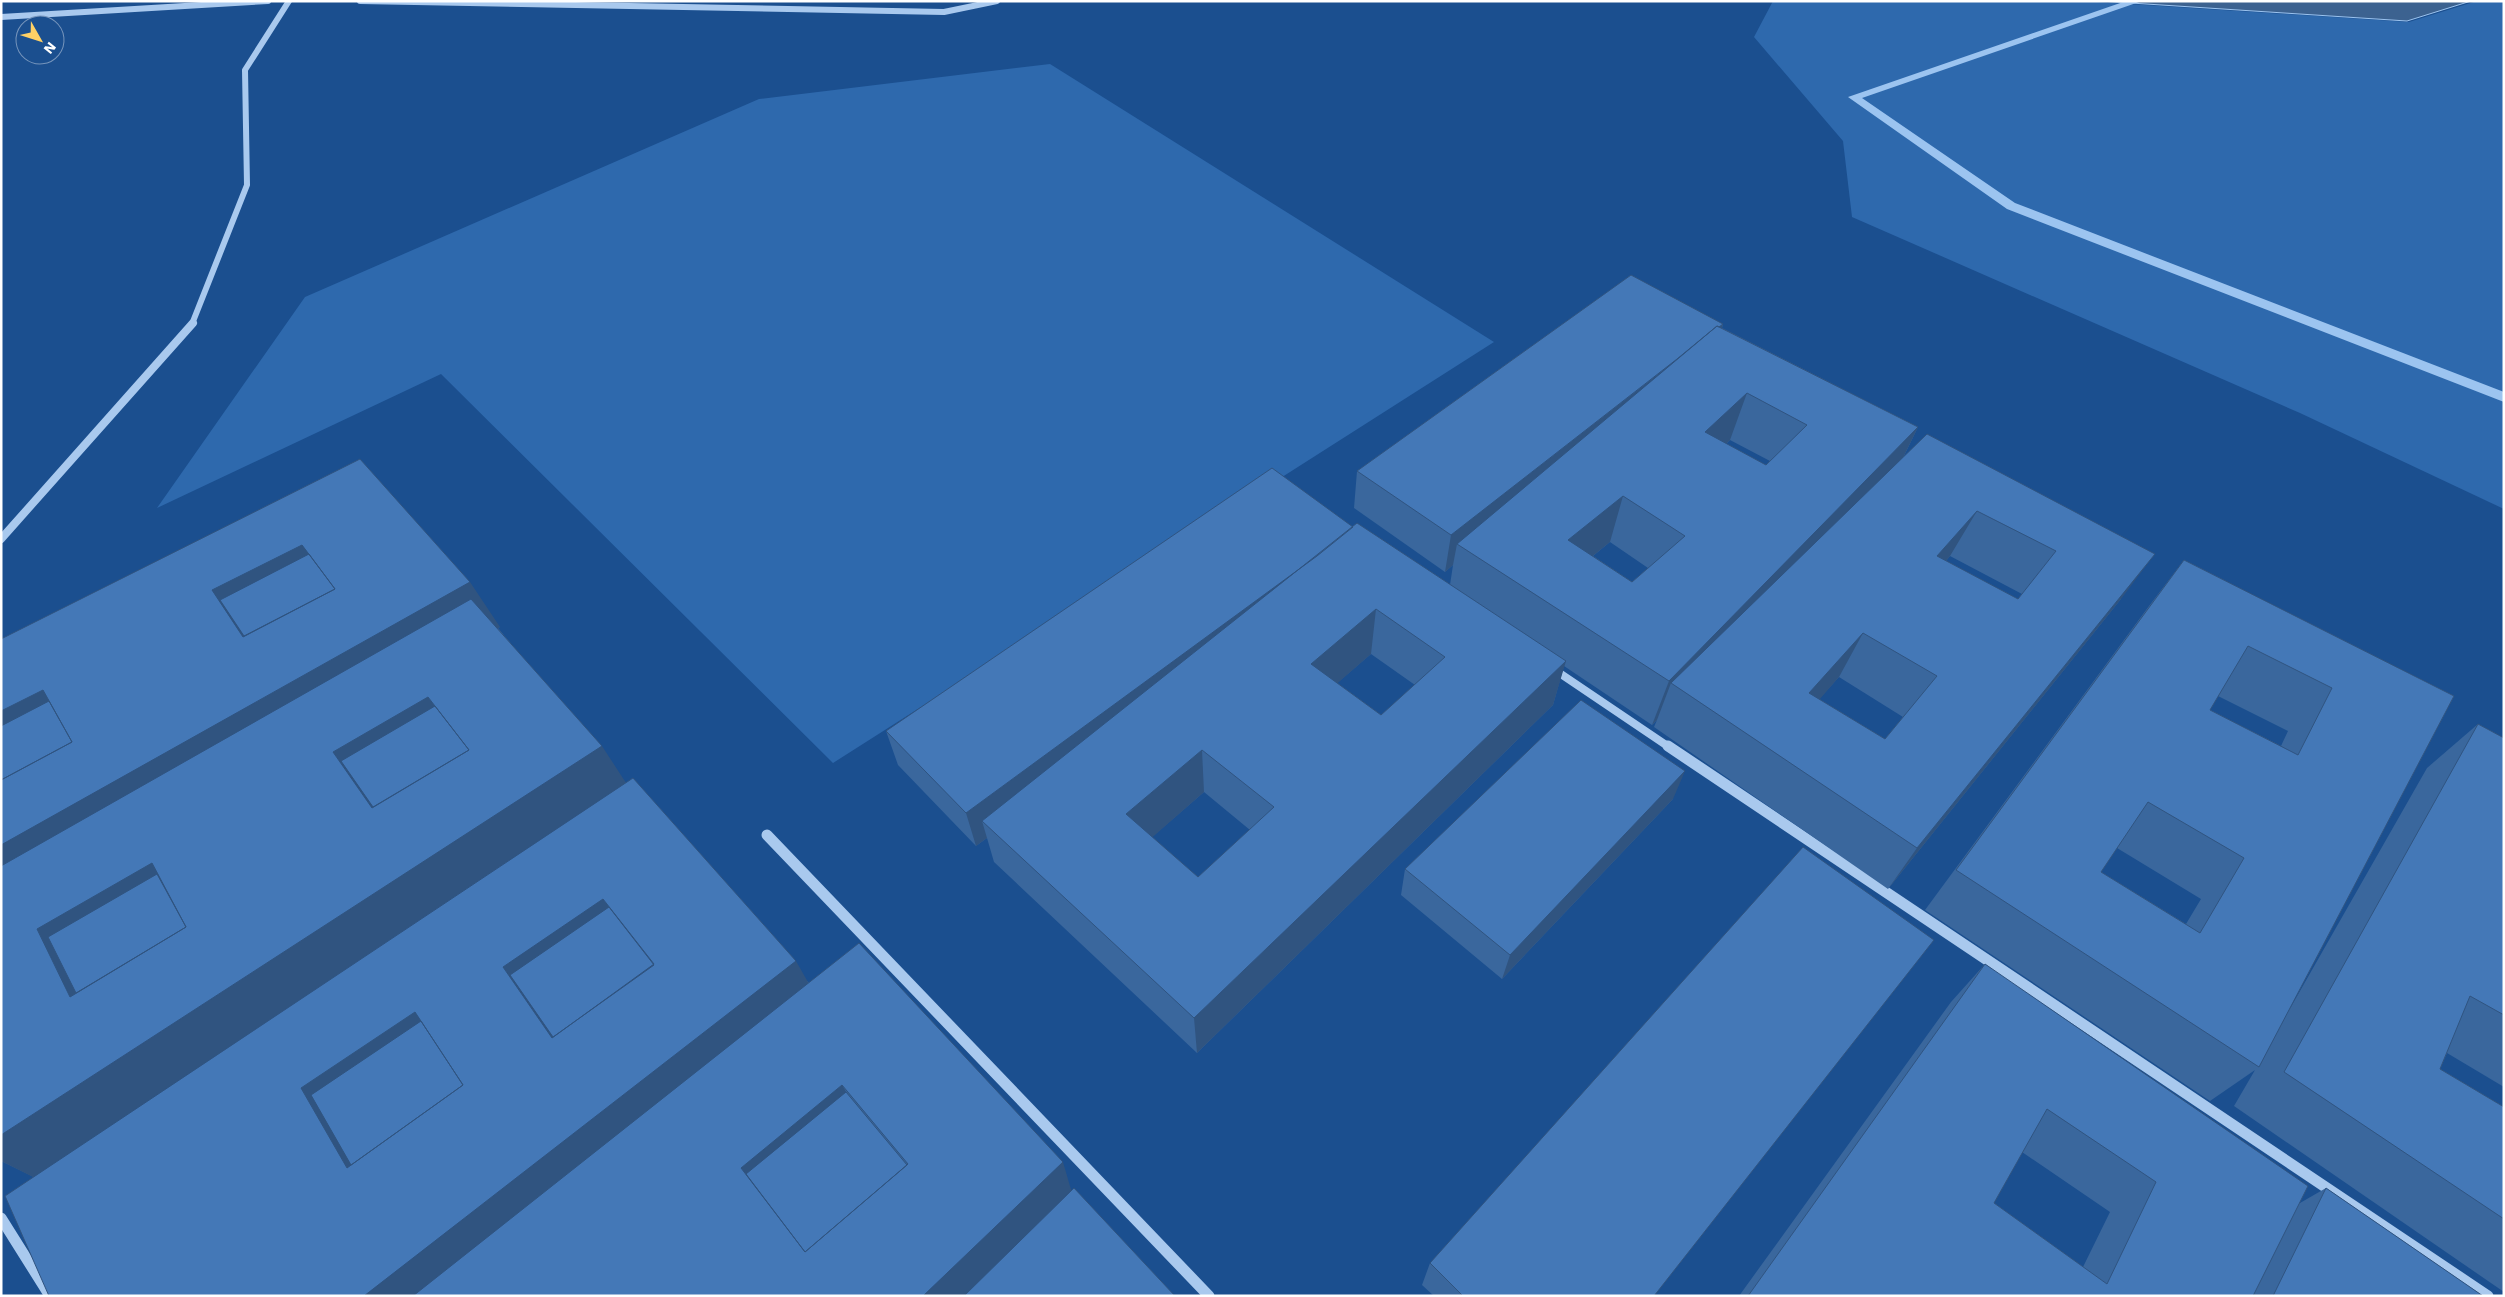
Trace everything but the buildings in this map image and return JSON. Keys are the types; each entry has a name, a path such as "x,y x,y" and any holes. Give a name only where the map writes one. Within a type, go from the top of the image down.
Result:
{"street":[{"path":"1,17 268,1"},
{"path":"1,539 192,325 247,185 245,70 289,1"},
{"path":"360,1 944,12 997,1"},
{"path":"1547,664 2488,1296"},
{"path":"767,835 1209,1296"},
{"path":"1,1218 50,1296"}],"shaded area":[{"path":"1773,1 2082,1 2409,22 2477,1 2504,1 2504,509 2300,413 1852,217 1843,141 1754,37"},
{"path":"2100,1 2471,1 2407,21"},
{"path":"1050,64 1494,342 833,763 441,374 157,508 305,297 759,99"}],"waterway":[{"path":"2137,1 1854,97 2011,206 2504,397"}]}
